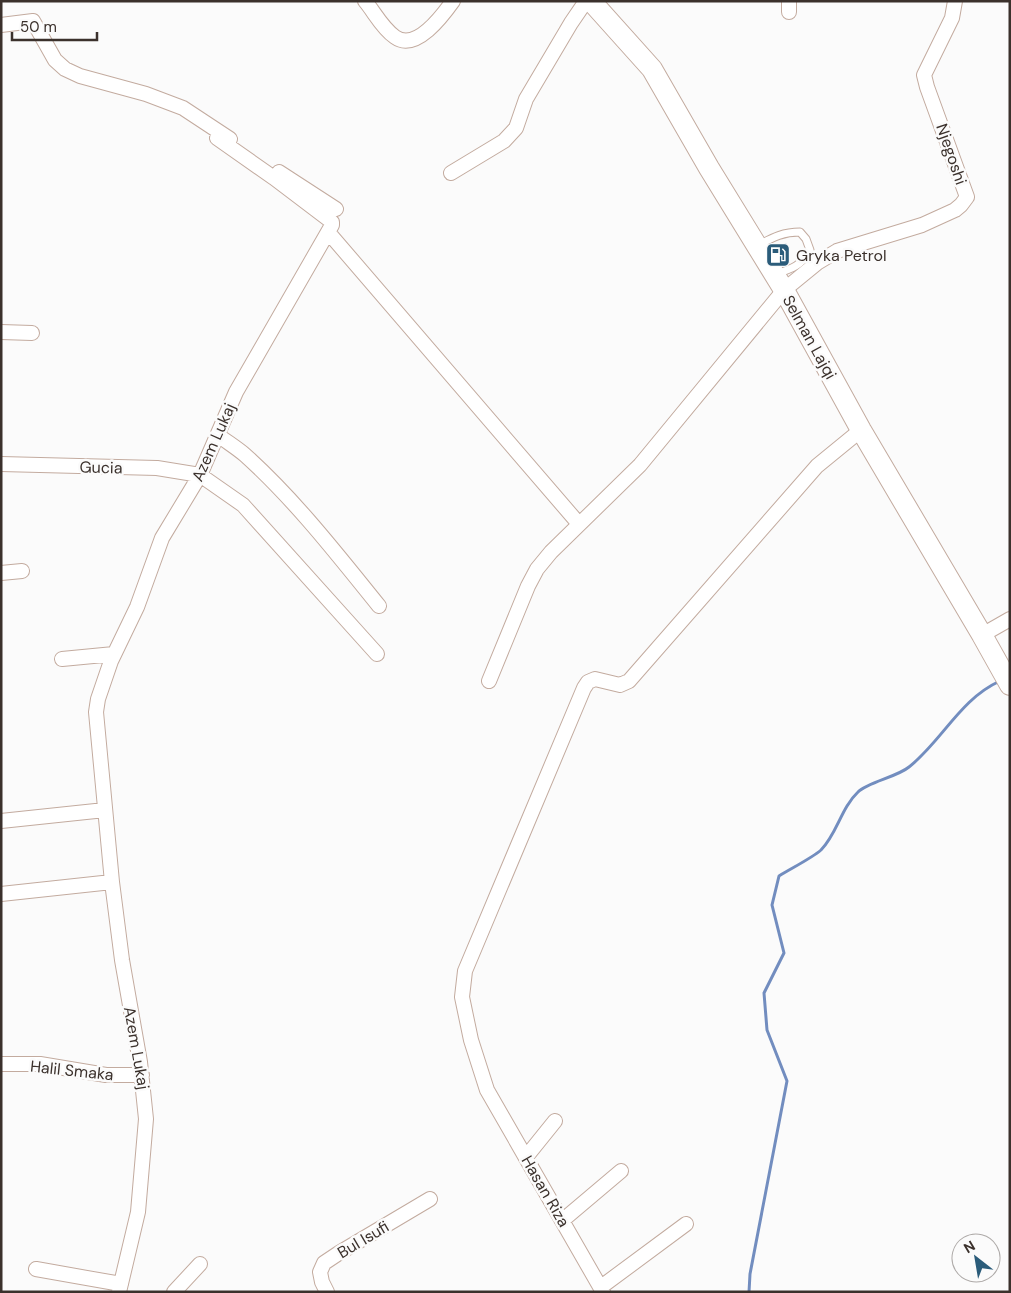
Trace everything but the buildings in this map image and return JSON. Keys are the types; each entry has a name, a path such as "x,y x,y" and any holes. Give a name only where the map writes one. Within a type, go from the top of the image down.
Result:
{"street":[{"path":"365,1 396,39 408,41 420,36 440,20 453,1"},
{"path":"451,173 504,141 516,128 526,99 586,1"},
{"name":"Selman Lajqi","path":"591,1 652,69 709,168 779,282 861,430 1006,679"},
{"name":"Njegoshi","path":"779,282 837,251 922,225 955,210 967,197 924,75 952,18 955,1"},
{"path":"1,25 33,21 55,60 65,69 80,76 146,94 183,108 336,209"},
{"path":"217,138 332,222 328,232 579,524"},
{"name":"Azem Lukaj","path":"36,1269 120,1288 138,1212 146,1119 142,1075 122,960 112,882 96,712 98,699 114,654 137,608 162,538 200,475 234,396 328,232"},
{"path":"489,681 528,586 550,552 640,465 779,282"},
{"path":"1,332 32,333"},
{"name":"Hasan Riza","path":"602,1289 487,1090 472,1040 462,997 465,971 588,682 595,679 620,684 629,681 817,466 861,430"},
{"path":"218,435 244,454 279,488 314,526 379,606"},
{"name":"Gucia","path":"1,464 157,468 200,475"},
{"path":"200,475 242,505 377,654"},
{"path":"1,573 22,572"},
{"path":"982,635 1010,618"},
{"path":"62,659 114,654"},
{"path":"1,821 105,810"},
{"path":"1,894 112,882"},
{"name":"Halil Smaka","path":"1,1064 40,1064 106,1075 142,1075"},
{"path":"526,1157 556,1122"},
{"path":"562,1220 621,1171"},
{"name":"Bul Isufi","path":"327,1292 320,1272 324,1263 339,1252 430,1199"},
{"path":"602,1289 686,1224"},
{"path":"174,1292 200,1264"}],"lane":[{"path":"757,246 787,232 800,232 806,239 810,250 806,260 792,268 779,282"}],"waterway":[{"path":"749,1292 750,1274 787,1081 767,1030 764,993 784,953 772,905 779,876 821,850 852,798 858,792 868,785 904,771 921,757 962,709 986,689 1000,681"}],"place":[{"name":"Gryka Petrol","path":"778,255"}]}
